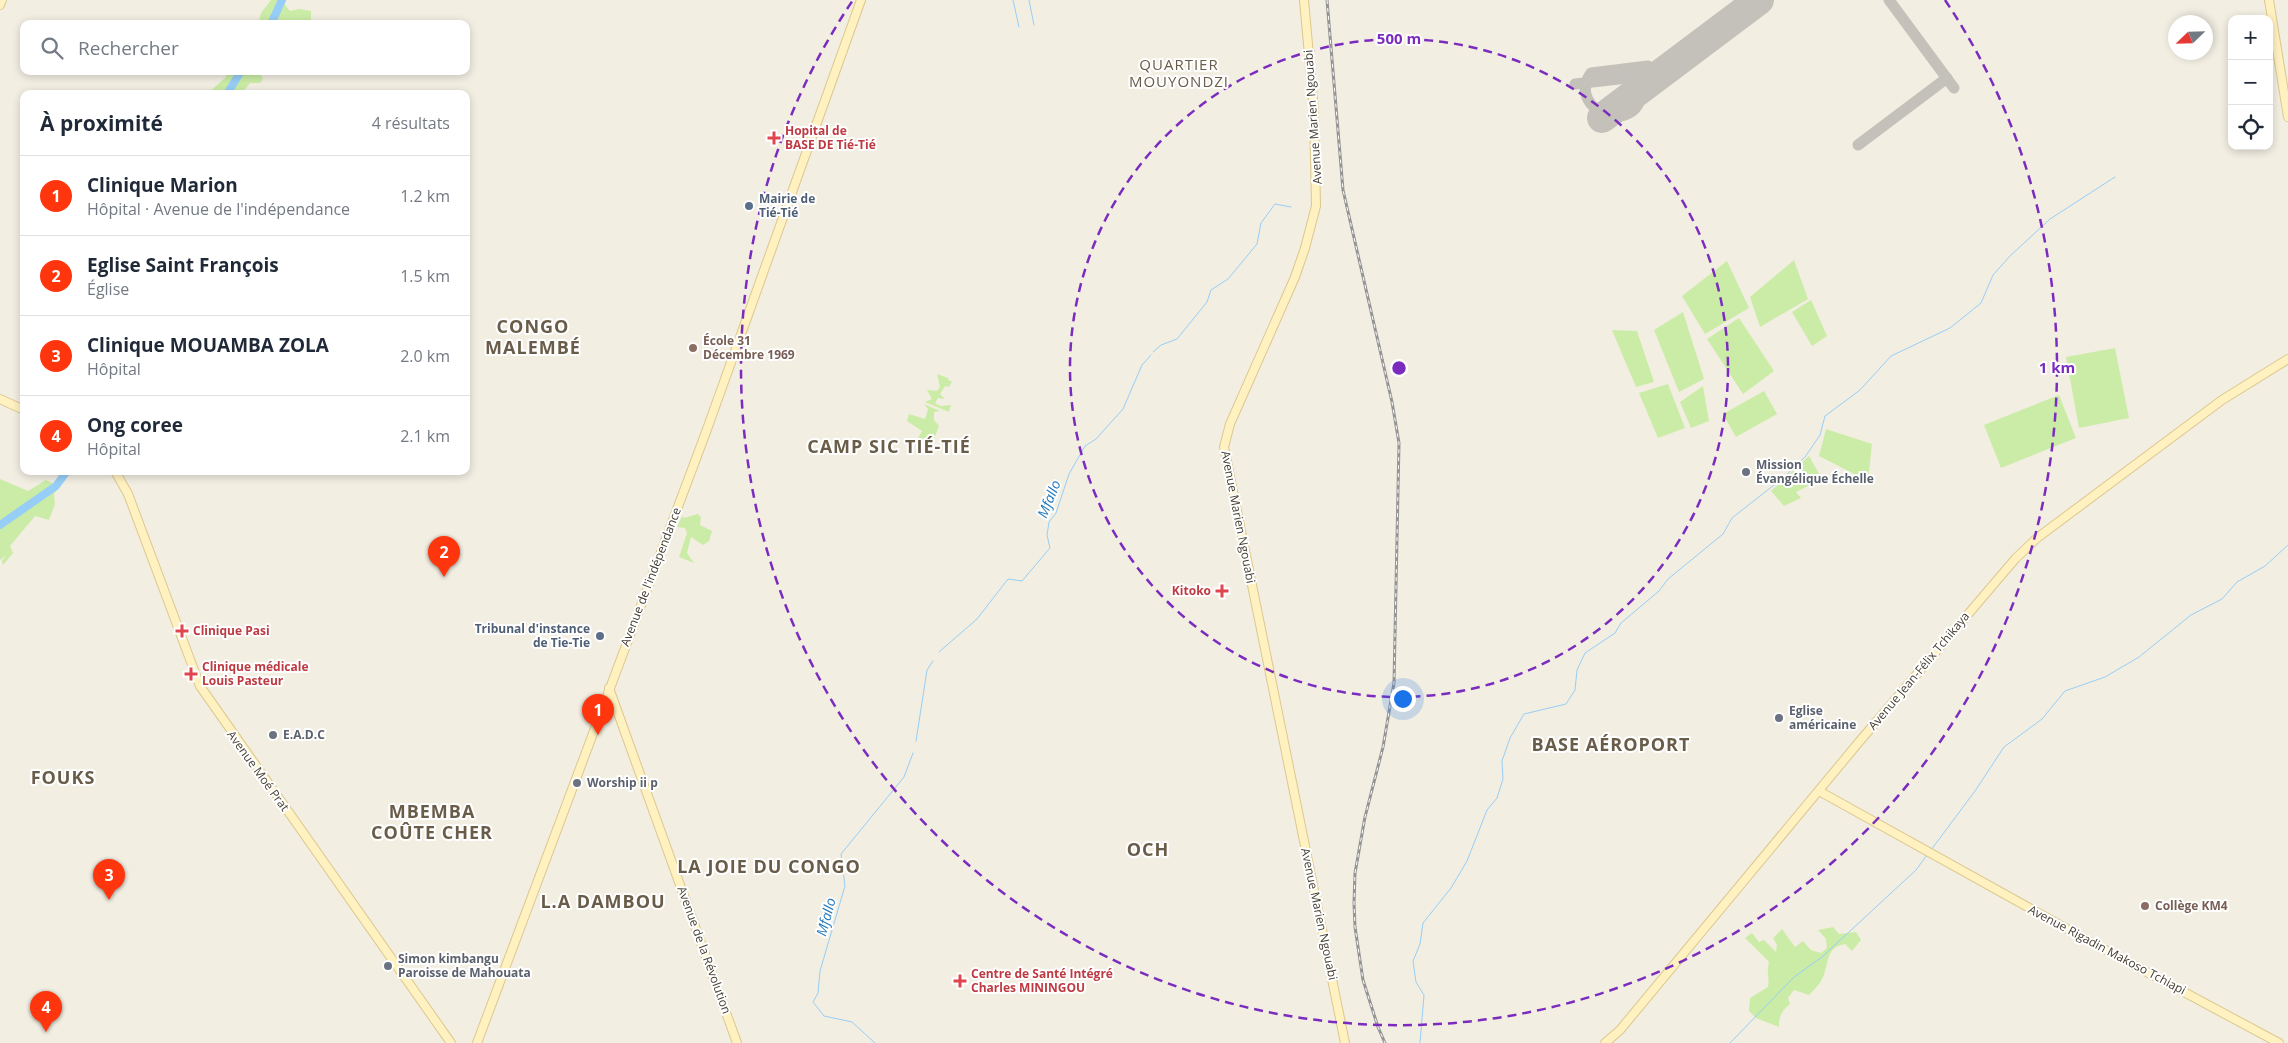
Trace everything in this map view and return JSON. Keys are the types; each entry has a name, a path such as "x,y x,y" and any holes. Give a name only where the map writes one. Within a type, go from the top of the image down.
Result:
{"street":[{"path":"0,4 2,0"},
{"name":"Avenue de l'indépendance","path":"477,1043 706,432 861,0"},
{"name":"Avenue Marien Ngouabi","path":"1304,0 1314,118 1316,206 1302,257 1230,424 1224,447 1346,1043"},
{"path":"2269,0 2288,117"},
{"name":"Avenue Jean-Félix Tchikaya","path":"1606,1043 1620,1030 1996,579 2027,547 2222,400 2288,359"},
{"path":"0,398 20,408"},
{"name":"Avenue Moé Prat","path":"117,475 128,494 200,686 451,1043"},
{"name":"Avenue de la Révolution","path":"608,690 736,1043"},
{"name":"Avenue Rigadin Makoso Tchiapi","path":"1819,791 2279,1043"}],"green space":[{"path":"271,0 278,0 270,20 259,20 261,13"},
{"path":"281,0 290,11 299,9 311,11 311,20 275,20 279,12"},
{"path":"226,75 237,75 227,90 211,90 226,77"},
{"path":"240,75 261,75 263,79 260,83 250,83 244,90 230,90"},
{"path":"1794,260 1808,299 1760,327 1750,297"},
{"path":"1727,261 1749,308 1705,334 1682,296"},
{"path":"1811,300 1827,336 1812,346 1792,312"},
{"path":"1683,312 1704,379 1679,392 1654,330"},
{"path":"1739,318 1774,371 1743,394 1707,339"},
{"path":"1612,330 1637,331 1654,382 1636,387"},
{"path":"2115,348 2129,418 2079,428 2066,357"},
{"path":"937,374 952,381 949,387 945,386 940,394 945,399 938,398 935,403 940,406 951,405 949,412 925,402 932,399 927,390 937,391 940,387"},
{"path":"1668,384 1685,428 1658,438 1639,393"},
{"path":"1703,386 1709,421 1691,428 1680,402"},
{"path":"1764,391 1777,414 1736,437 1723,414"},
{"path":"2059,395 2076,438 2001,468 1984,425"},
{"path":"924,404 940,411 934,412 934,420 939,426 930,449 926,452 923,440 918,438 922,431 907,421 909,414 925,419 928,409"},
{"path":"1826,429 1872,444 1868,481 1819,456"},
{"path":"1809,456 1822,479 1796,492 1801,498 1784,506 1771,491"},
{"path":"60,475 67,475 54,494 55,504 49,520 35,516 10,546 13,553 3,565 2,561 6,555 0,560 0,479 28,491 46,480 54,484"},
{"path":"698,514 701,517 700,525 712,531 709,541 703,545 691,537 687,553 694,563 679,557 687,533 685,528 677,527 682,516 684,518"},
{"path":"1833,927 1839,934 1856,932 1861,940 1852,951 1845,944 1832,951 1828,958 1823,978 1809,995 1794,990 1788,998 1790,1004 1780,1016 1779,1027 1756,1018 1749,1011 1750,998 1768,987 1769,962 1745,938 1752,933 1759,942 1764,940 1776,952 1777,945 1773,938 1782,929 1795,947 1803,941 1811,950 1821,953 1827,948 1826,939 1818,930"}],"waterway":[{"path":"273,20 282,0"},
{"path":"1013,0 1019,27"},
{"path":"1029,0 1034,25"},
{"path":"229,90 239,75"},
{"path":"1420,1043 1424,995 1416,982 1413,961 1420,944 1423,923 1451,888 1467,861 1487,810 1497,798 1503,779 1502,761 1510,738 1524,714 1566,704 1575,690 1577,670 1585,653 1615,633 1621,623 1659,591 1668,579 1723,534 1732,518 1783,478 1805,457 1820,435 1825,416 1860,390 1891,356 1950,328 1981,303 1993,275 2010,256 2050,219 2115,177"},
{"name":"Mfallo","path":"1153,352 1161,345 1177,339 1207,302 1211,290 1228,279 1257,244 1261,223 1275,204 1291,207"},
{"name":"Mfallo","path":"939,652 977,619 1008,579 1022,581 1050,548 1047,535 1049,522 1056,513 1069,474 1085,446 1096,439 1123,409 1142,365 1151,355"},
{"path":"0,525 56,486 64,475"},
{"path":"1931,850 1975,791 2004,747 2042,719 2065,691 2105,677 2139,657 2191,615 2222,599 2237,582 2265,566 2288,545"},
{"name":"Mfallo","path":"916,741 927,670 933,661"},
{"name":"Mfallo","path":"875,1043 852,1022 824,1016 813,1002 818,993 820,971 845,886 841,854 904,777 913,753"},
{"path":"1730,1043 1794,977 1822,957 1916,870 1927,855"}],"taxiway":[{"path":"1889,0 1954,88"},
{"path":"1641,88 1638,104 1630,113 1619,116 1607,114 1595,108 1588,99 1585,87 1591,73 1648,66"},
{"path":"1575,84 1654,75 1666,70"},
{"path":"1858,145 1947,78"}],"runway":[{"path":"1602,118 1759,0"}],"railway":[{"path":"1327,0 1343,190 1392,402 1399,443 1394,683 1383,747 1365,817 1355,873 1354,903 1355,927 1363,980 1385,1043"}],"place":[{"name":"Hopital de BASE DE Tié-Tié","path":"774,138"},
{"name":"Mairie de Tié-Tié","path":"749,206"},
{"name":"École 31 Décembre 1969","path":"693,348"},
{"name":"Mission Évangélique Échelle","path":"1746,472"},
{"name":"Eglise Saint François","path":"444,577"},
{"name":"Kitoko","path":"1222,591"},
{"name":"Clinique Pasi","path":"182,631"},
{"name":"Tribunal d'instance de Tie-Tie","path":"600,636"},
{"name":"Clinique médicale Louis Pasteur","path":"191,674"},
{"name":"Eglise américaine","path":"1779,718"},
{"name":"E.A.D.C","path":"273,735"},
{"name":"Clinique Marion","path":"598,735"},
{"name":"Worship ii p","path":"577,783"},
{"name":"Clinique MOUAMBA ZOLA","path":"109,900"},
{"name":"Collège KM4","path":"2145,906"},
{"name":"Simon kimbangu Paroisse de Mahouata","path":"388,966"},
{"name":"Centre de Santé Intégré Charles MININGOU","path":"960,981"},
{"name":"Ong coree","path":"46,1032"}],"district":[{"name":"QUARTIER MOUYONDZI","path":"1179,74"},
{"name":"CONGO MALEMBÉ","path":"533,337"},
{"name":"CAMP SIC TIÉ-TIÉ","path":"889,447"},
{"name":"BASE AÉROPORT","path":"1611,745"},
{"name":"FOUKS","path":"63,778"},
{"name":"MBEMBA COÛTE CHER","path":"432,822"},
{"name":"OCH","path":"1148,850"},
{"name":"LA JOIE DU CONGO","path":"769,867"},
{"name":"L.A DAMBOU","path":"603,902"}]}
